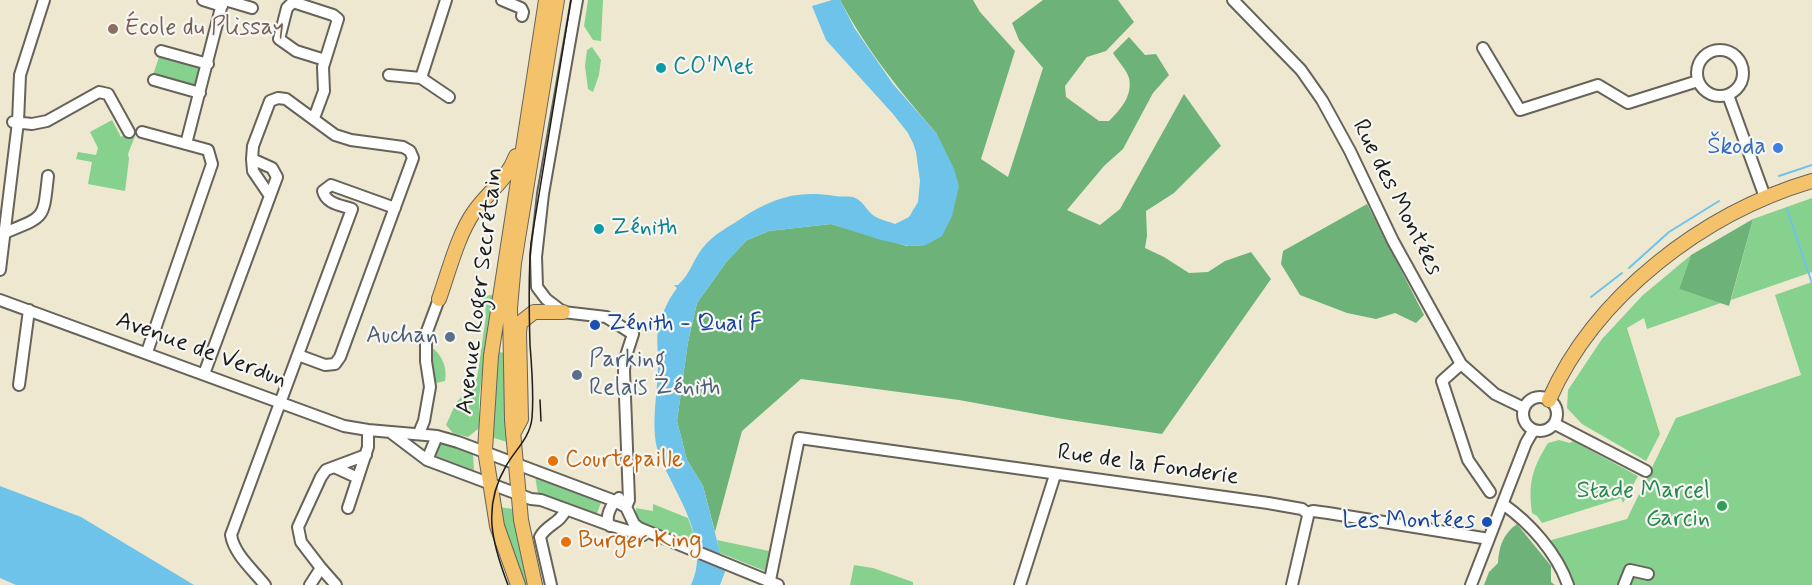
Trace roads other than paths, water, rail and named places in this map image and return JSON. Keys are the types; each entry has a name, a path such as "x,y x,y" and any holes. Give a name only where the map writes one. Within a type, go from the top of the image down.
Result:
{"main road":[{"name":"Avenue Roger Secrétain","path":"534,585 520,520 513,434 510,308 514,263 557,0"},
{"name":"Avenue Roger Secrétain","path":"518,585 497,526 485,450 492,356 545,3"},
{"path":"439,299 465,228 474,212 507,175 525,132"},
{"path":"1549,399 1556,384 1592,330 1626,291 1674,249 1702,230 1765,197 1812,181"},
{"path":"513,434 521,419 520,323 534,312 563,312"}],"street":[{"path":"0,270 20,75 44,0"},
{"path":"203,0 252,8"},
{"path":"421,78 446,0"},
{"path":"502,0 521,8 522,16"},
{"path":"577,0 543,194 536,258 537,287 546,299 563,312 606,317 633,334 624,371 629,500 622,524 613,526 608,522 608,517 615,501 628,490"},
{"name":"Rue des Montées","path":"1233,0 1301,70 1322,100 1393,241 1461,364 1494,394 1524,408"},
{"path":"186,144 208,64 211,51 209,48 223,2"},
{"path":"314,118 324,91 323,67 338,19 333,15 293,2 287,8 279,39 296,51 325,60"},
{"path":"1483,48 1520,110 1598,85 1628,103 1698,81"},
{"path":"161,51 208,64"},
{"path":"1712,51 1728,51 1736,56 1742,65 1741,83 1736,90 1728,94 1720,96 1710,94 1698,81 1696,73 1698,63 1703,56 1712,51"},
{"path":"389,75 421,78 449,97"},
{"path":"154,80 200,93"},
{"path":"16,122 32,124 47,121 99,92 108,94 129,132"},
{"path":"1728,94 1765,197"},
{"path":"270,196 253,171 253,146 270,101 278,98 286,99 335,135 351,140 403,147 410,151 413,158 340,357 335,364 325,365 298,356"},
{"path":"142,132 208,150 212,164 147,352"},
{"path":"204,374 277,177 272,168 252,159"},
{"path":"4,233 39,218 45,211 48,176"},
{"path":"352,209 329,201 324,197 323,192 331,185 394,208"},
{"path":"266,585 232,543 231,535 358,195"},
{"path":"419,433 424,421 430,387 426,361 426,334 439,299"},
{"name":"Avenue de Verdun","path":"0,300 344,426 437,436 485,450 615,501 627,509 634,524 639,528 692,551"},
{"path":"19,385 29,310"},
{"path":"1461,364 1442,381 1468,460 1490,492"},
{"path":"1534,398 1549,399 1557,412 1554,424 1545,431 1533,430 1525,423 1522,414 1524,408 1534,398"},
{"path":"1554,424 1646,471"},
{"path":"348,508 366,455 368,430"},
{"path":"1471,585 1533,430"},
{"name":"Avenue de Verdun","path":"390,432 427,460 518,494 692,551 772,584"},
{"path":"427,460 437,436"},
{"name":"Rue de la Fonderie","path":"772,584 799,438 1055,475 1118,481 1258,501 1302,509 1307,513 1328,513 1489,539"},
{"path":"336,585 301,542 298,527 326,470 366,455"},
{"path":"334,467 358,478"},
{"path":"1020,585 1055,475"},
{"path":"1504,501 1546,546 1568,585"},
{"path":"551,585 540,537 545,530 562,519 566,509"},
{"path":"1292,585 1307,513"},
{"path":"310,585 321,568"},
{"path":"1624,585 1630,570 1648,574"}],"water":[{"path":"840,0 855,29 893,84 937,134 954,169 959,186 952,216 942,236 926,245 909,246 881,240 831,224 769,231 747,240 727,261 697,303 688,342 677,421 687,460 703,486 725,572 720,585 691,585 696,569 695,536 660,457 655,435 658,377 657,334 665,308 677,288 674,285 682,281 702,249 713,237 751,212 774,201 808,194 853,197 859,200 875,217 895,224 909,217 918,202 920,181 916,152 908,133 826,40 812,6"},
{"path":"0,486 81,517 194,585 16,585 0,578"}],"waterway":[{"path":"1779,176 1812,165"},
{"path":"1629,268 1669,232 1719,201"},
{"path":"1787,209 1812,283"},
{"path":"1591,297 1622,273"}],"tram line":[{"path":"508,585 494,540 492,511 499,481 531,425 533,391 529,294 531,243 571,0"},
{"path":"540,400 541,421"}],"place":[{"name":"École du Plissay","path":"113,29"},
{"name":"CO'Met","path":"661,68"},
{"name":"Škoda","path":"1778,148"},
{"name":"Zénith","path":"599,229"},
{"name":"Zénith - Quai F","path":"595,325"},
{"name":"Auchan","path":"450,337"},
{"name":"Parking Relais Zénith","path":"577,375"},
{"name":"Courtepaille","path":"553,461"},
{"name":"Stade Marcel Garcin","path":"1722,506"},
{"name":"Les Montées","path":"1487,522"},
{"name":"Burger King","path":"566,542"}]}
